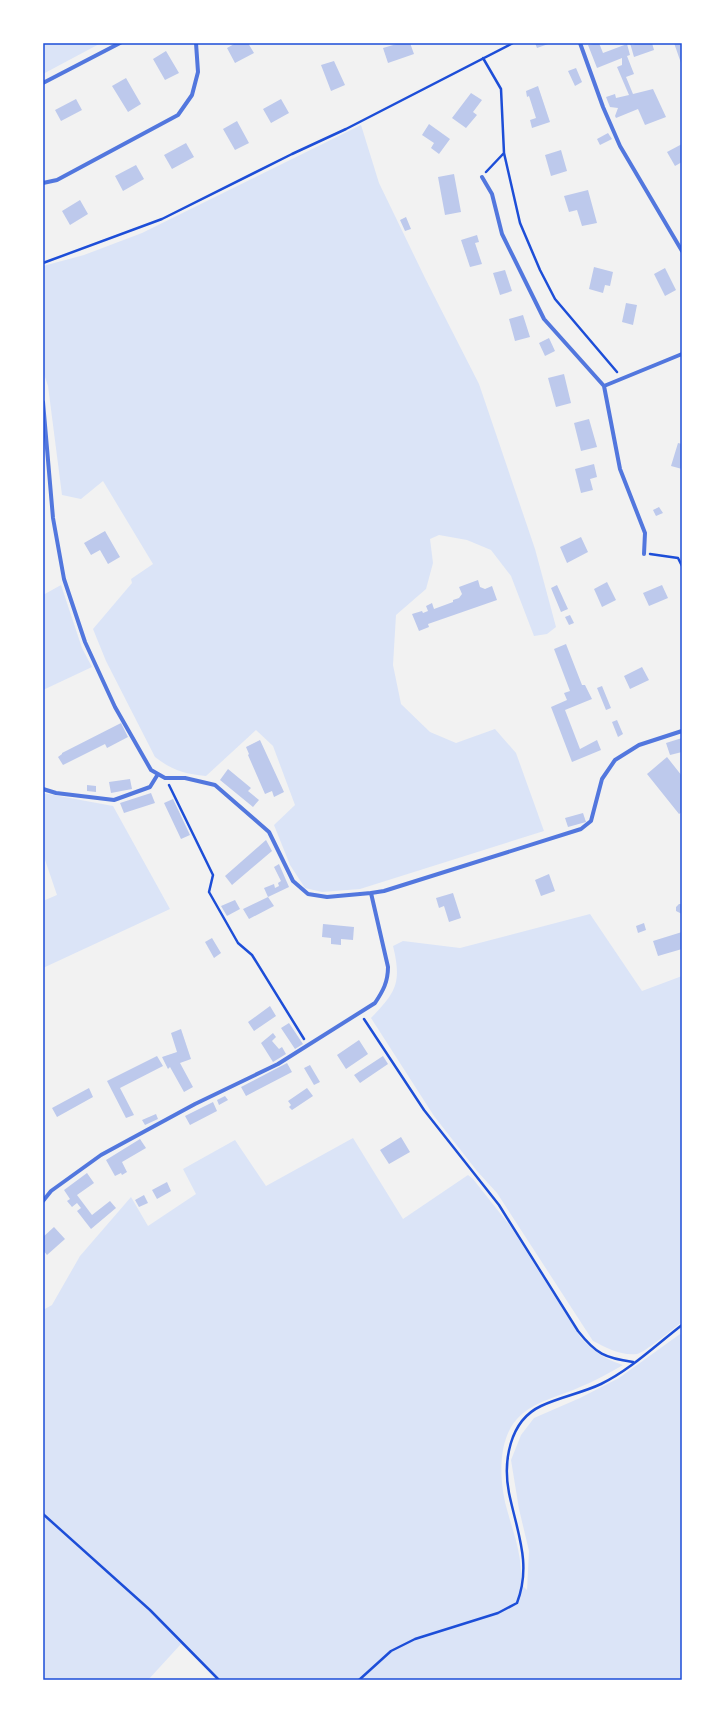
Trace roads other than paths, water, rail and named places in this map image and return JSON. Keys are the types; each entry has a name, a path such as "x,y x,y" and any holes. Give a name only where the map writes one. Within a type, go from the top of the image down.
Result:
{"street":[{"path":"43,83 120,43"},
{"path":"43,183 56,180 178,115 192,95 198,72 196,43"},
{"path":"580,43 603,107 620,146 682,251"},
{"path":"482,177 492,194 502,234 544,319 604,386 620,469 645,533 644,554"},
{"path":"604,386 682,354"},
{"path":"43,402 53,518 64,579 85,642 116,707 151,770 165,778 185,778 215,785 269,832 293,881 308,894 327,897 371,894 582,829 591,821 602,780 615,760 638,745 682,731"},
{"path":"43,789 56,793 114,800 150,787 158,774"},
{"path":"43,1201 51,1191 101,1155 195,1104 278,1064 375,1003 385,988 388,978 388,967 371,894"}]}
